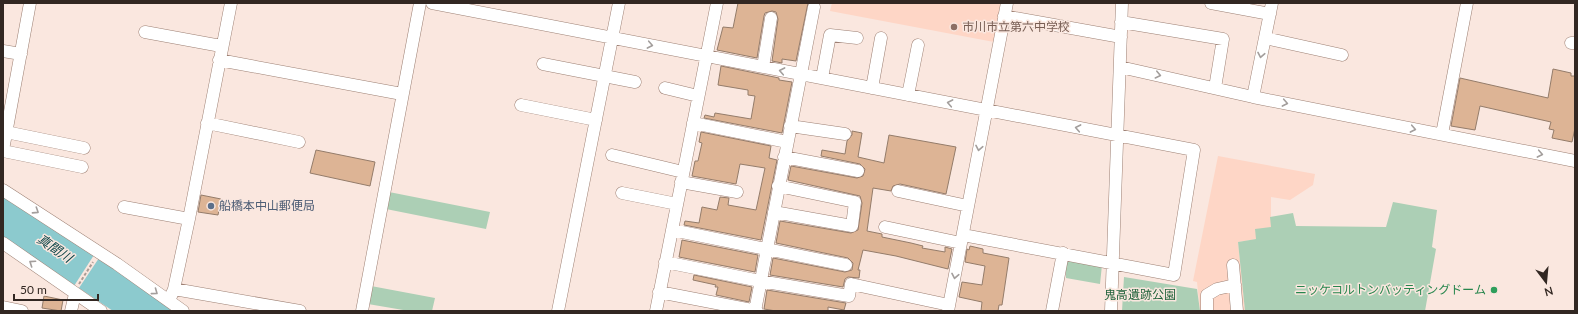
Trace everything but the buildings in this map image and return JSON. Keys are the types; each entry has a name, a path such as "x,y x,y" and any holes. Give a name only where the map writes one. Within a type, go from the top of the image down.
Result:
{"street":[{"path":"30,3 3,150 82,167"},
{"path":"169,301 174,289 189,219 221,46 231,3"},
{"path":"362,311 420,3"},
{"path":"432,3 1194,150 1174,275 1112,264 1063,253 885,227"},
{"path":"558,311 619,3"},
{"path":"656,311 717,3"},
{"path":"665,262 760,281 849,296 851,284 948,308 1007,3"},
{"path":"1111,311 1116,136 1122,3"},
{"path":"1211,3 1271,8 1253,96"},
{"path":"1442,134 1467,3"},
{"path":"659,292 756,311 760,281 799,74 814,7"},
{"path":"1004,16 1121,37"},
{"path":"763,67 771,18"},
{"path":"1121,22 1224,39 1215,88"},
{"path":"145,32 221,46"},
{"path":"822,78 830,35 857,38"},
{"path":"872,88 881,38"},
{"path":"1265,38 1342,55"},
{"path":"908,95 918,45"},
{"path":"3,51 21,54"},
{"path":"219,60 402,94"},
{"path":"543,64 635,82"},
{"path":"1120,67 1253,96 1575,161"},
{"path":"665,88 698,96"},
{"path":"521,105 596,120"},
{"path":"693,122 787,142"},
{"path":"207,123 299,142"},
{"path":"790,126 845,134"},
{"path":"6,132 84,148"},
{"path":"612,155 682,177 737,192"},
{"path":"784,157 858,171"},
{"path":"774,212 852,226 855,202 778,186"},
{"path":"3,190 117,264 183,311"},
{"path":"898,191 968,206"},
{"path":"622,193 677,204"},
{"path":"124,207 189,219"},
{"path":"672,230 846,265"},
{"path":"3,243 76,291 101,311"},
{"path":"1052,311 1063,253"},
{"path":"1233,265 1237,311"},
{"path":"1207,311 1207,295 1217,289 1234,285"},
{"path":"174,289 300,311"},
{"path":"71,311 76,291"},
{"path":"3,307 22,311"}],"path":[{"path":"76,291 98,256"}],"shaded area":[{"name":"市川市立第六中学校","path":"832,3 1002,3 994,42 830,11"},
{"path":"1218,156 1315,174 1313,185 1290,200 1271,197 1271,227 1257,239 1238,242 1245,311 1200,311 1197,282 1193,281"}],"green space":[{"path":"389,192 490,212 486,229 386,209"},
{"path":"1393,202 1437,210 1432,247 1436,249 1425,311 1245,311 1238,242 1256,239 1255,229 1271,227 1270,217 1293,213 1296,226 1386,227"},
{"path":"1065,259 1102,265 1100,284 1066,278"},
{"name":"鬼高遺跡公園","path":"1124,277 1197,289 1200,311 1122,311"},
{"path":"371,286 435,298 432,311 409,311 368,304"}],"water":[{"name":"真間川","path":"3,195 176,311 113,311 3,237"}],"pier":[{"path":"94,255 99,258 79,288 74,286"}],"place":[{"name":"市川市立第六中学校","path":"954,27"},
{"name":"船橋本中山郵便局","path":"211,206"},
{"name":"ニッケコルトンバッティングドーム","path":"1494,290"}]}
